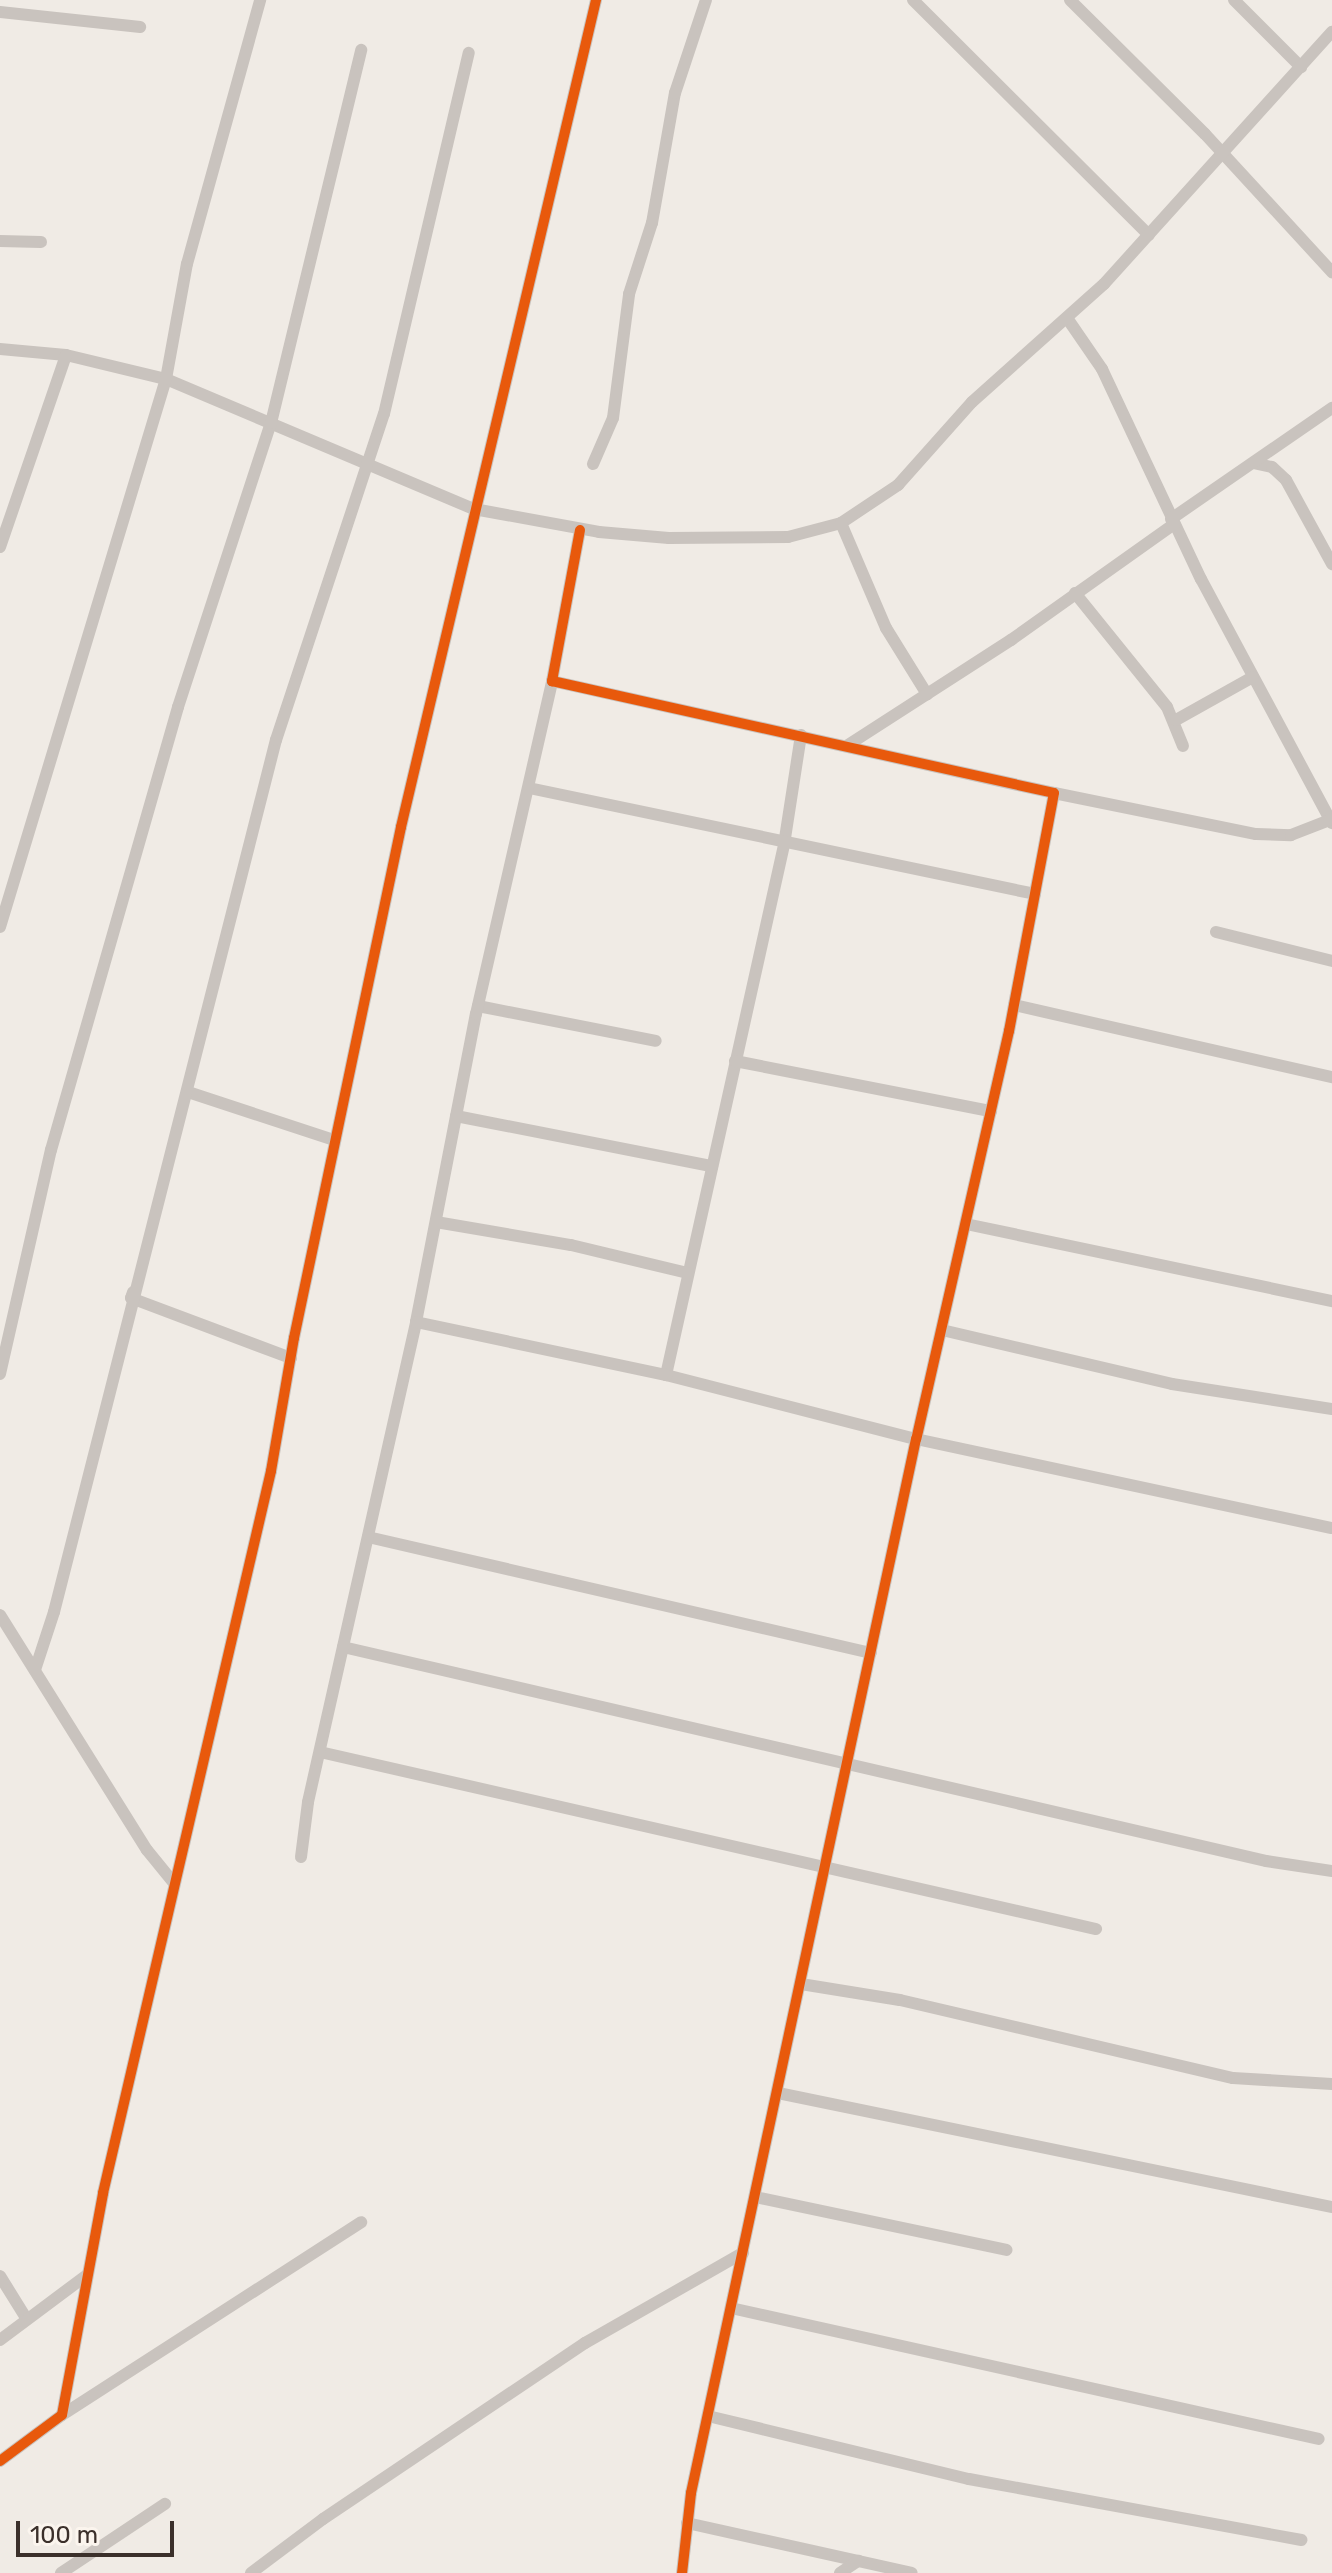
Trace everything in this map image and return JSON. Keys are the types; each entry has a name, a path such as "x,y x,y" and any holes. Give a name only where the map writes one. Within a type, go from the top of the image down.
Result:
{"street":[{"path":"0,927 166,379 187,264 260,0"},
{"path":"62,2415 87,2275 173,1882 271,1471 334,1140 474,509 596,0"},
{"path":"593,464 613,418 629,294 652,223 675,93 706,0"},
{"path":"913,0 1149,235"},
{"path":"1070,0 1224,154 1332,272"},
{"path":"1234,0 1301,67"},
{"path":"0,12 140,27"},
{"path":"0,349 66,355 166,379 368,467 474,509 580,530 669,538 788,537 841,523 898,485 972,402 1067,318 1149,235 1332,32"},
{"path":"0,1374 51,1150 178,707 271,423 361,50"},
{"path":"35,1670 54,1612 131,1298 276,740 368,467 418,285 469,53"},
{"path":"0,241 41,242"},
{"path":"552,681 1054,793 1256,834 1291,835 1331,821 1172,522 1102,369 1067,318"},
{"path":"0,547 66,355"},
{"path":"848,745 1075,593 1332,408"},
{"path":"1253,463 1272,467 1286,480 1332,564"},
{"path":"841,523 886,628 927,694"},
{"path":"301,1857 320,1752 416,1322 478,1006 552,681 580,530"},
{"path":"1075,593 1176,720 1183,746"},
{"path":"1176,720 1253,677"},
{"path":"666,1375 784,845 801,735"},
{"path":"529,788 784,845 1035,894"},
{"path":"682,2573 687,2523 708,2416 916,1439 1014,1005 1054,793"},
{"path":"131,1298 238,895"},
{"path":"1216,932 1332,961"},
{"path":"1014,1005 1332,1077"},
{"path":"478,1006 656,1041"},
{"path":"735,1061 991,1111"},
{"path":"188,1092 334,1140"},
{"path":"456,1116 712,1166"},
{"path":"436,1222 571,1245 688,1273"},
{"path":"966,1224 1332,1301"},
{"path":"131,1298 291,1358"},
{"path":"416,1322 666,1375 916,1439 1332,1528"},
{"path":"942,1330 1172,1384 1332,1409"},
{"path":"368,1537 871,1653"},
{"path":"0,1615 147,1850 173,1882"},
{"path":"343,1647 848,1760 1107,1825 1332,1871"},
{"path":"320,1752 825,1871 1096,1929"},
{"path":"801,1984 900,2000 1233,2078 1332,2084"},
{"path":"778,2093 1332,2207"},
{"path":"755,2197 1006,2250"},
{"path":"0,2461 62,2415 361,2222"},
{"path":"251,2573 323,2519 585,2343 743,2253"},
{"path":"0,2340 87,2275"},
{"path":"0,2276 26,2318"},
{"path":"731,2308 1319,2439"},
{"path":"708,2416 969,2479 1301,2540"},
{"path":"61,2573 165,2504"},
{"path":"687,2523 912,2573"},
{"path":"840,2573 858,2561"}],"cycle path":[{"path":"0,2461 62,2415 103,2193 271,1471 294,1338 401,827 596,0"},
{"path":"580,530 552,681 1054,793 1009,1031 916,1439 691,2493 682,2573"}]}
